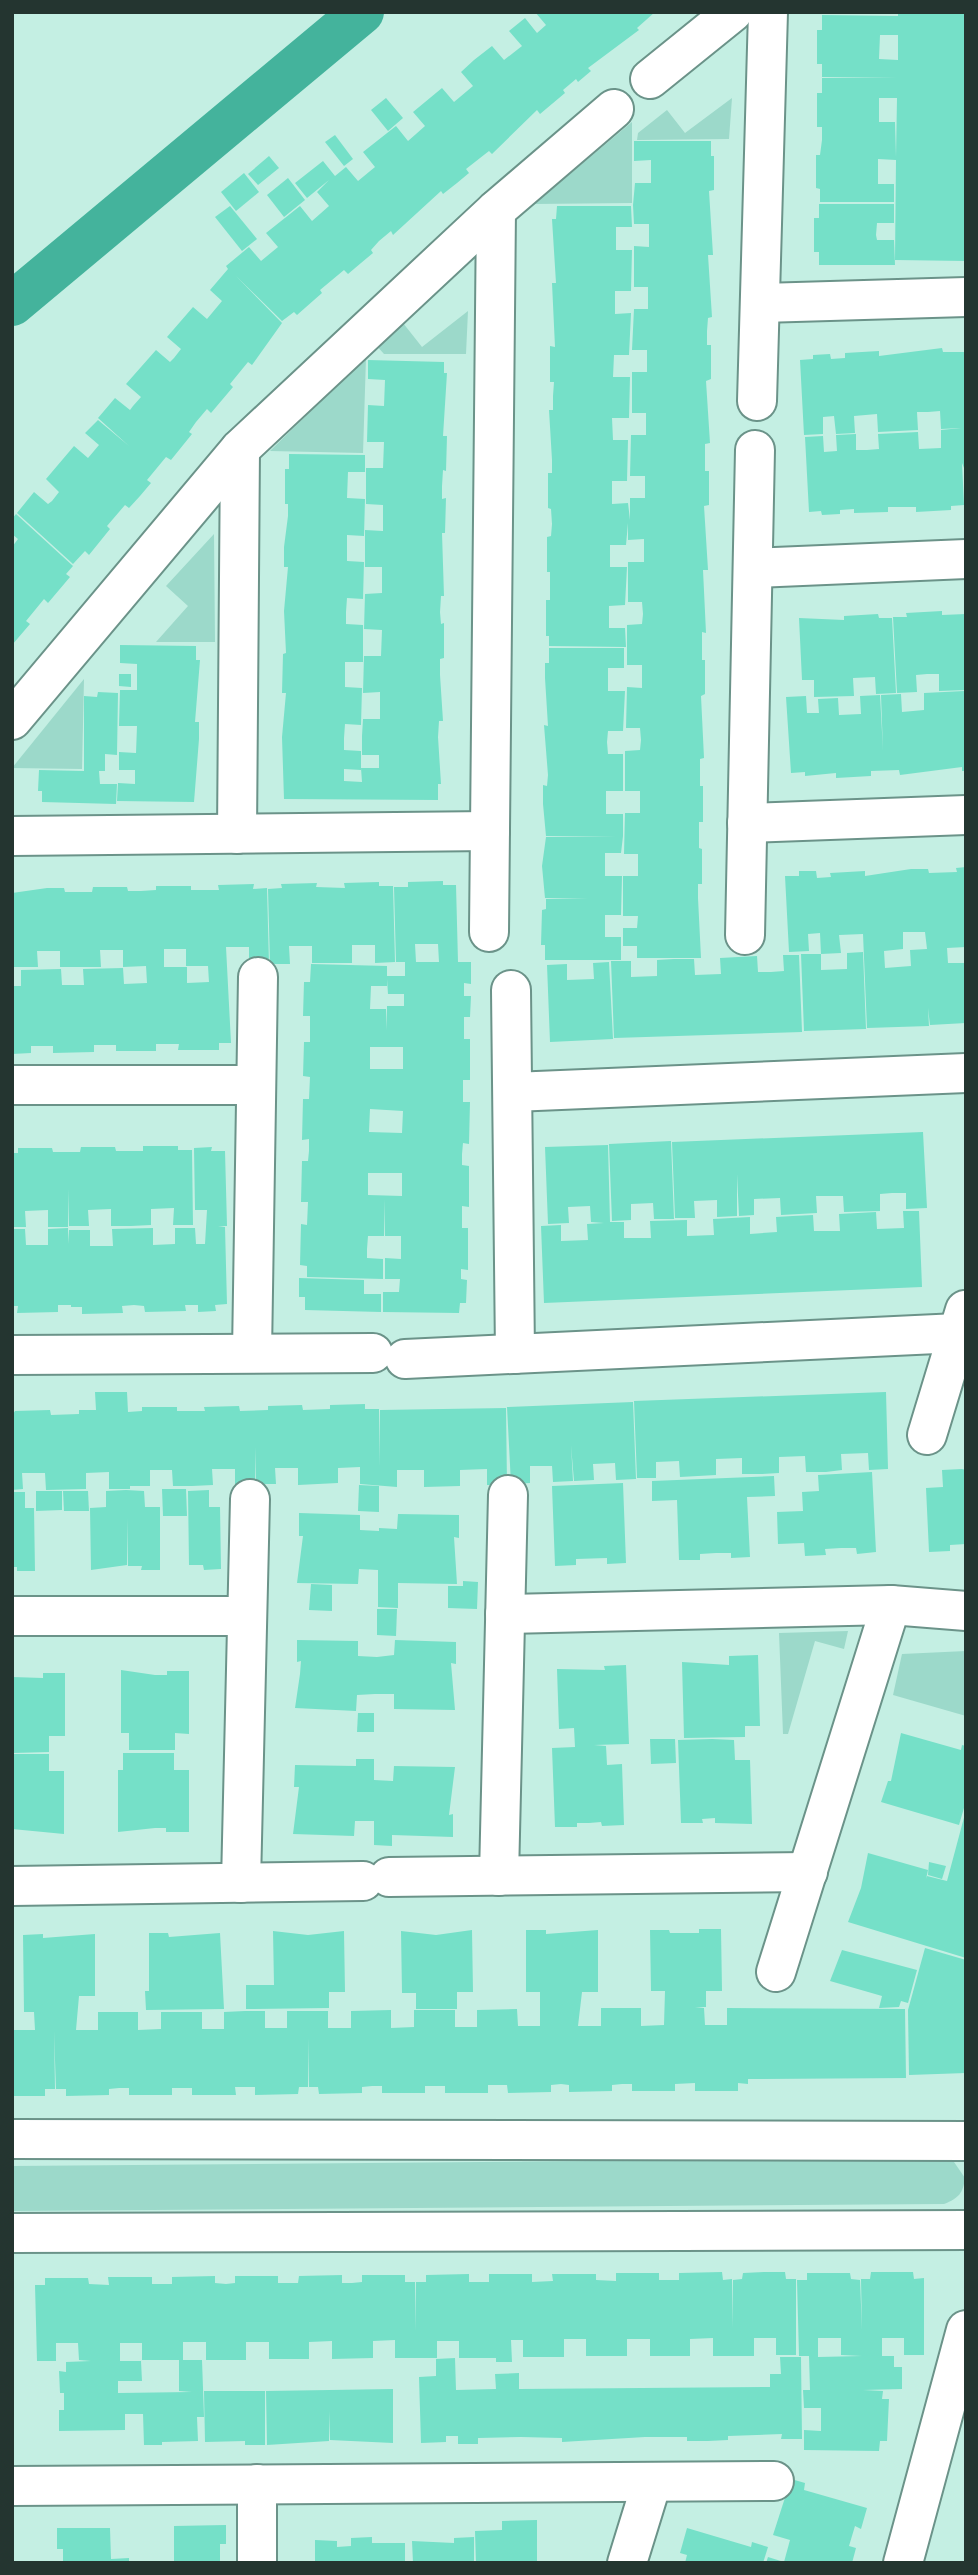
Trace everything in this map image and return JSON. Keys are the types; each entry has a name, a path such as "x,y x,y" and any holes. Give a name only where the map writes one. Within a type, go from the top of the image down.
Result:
{"street":[{"path":"650,79 733,12"},
{"path":"757,401 768,12"},
{"path":"12,720 240,449 496,210 614,108"},
{"path":"489,932 496,210"},
{"path":"760,303 966,297"},
{"path":"237,834 240,449"},
{"path":"745,934 755,450"},
{"path":"753,568 966,559"},
{"path":"747,823 966,815"},
{"path":"12,836 490,831"},
{"path":"252,1353 257,977"},
{"path":"511,990 515,1354"},
{"path":"513,1092 966,1073"},
{"path":"12,1084 256,1085"},
{"path":"12,1355 515,1354 962,1321 927,1435"},
{"path":"499,1876 508,1495"},
{"path":"241,1883 250,1499"},
{"path":"505,1614 891,1605 965,1611"},
{"path":"776,1972 891,1605"},
{"path":"12,1616 247,1616"},
{"path":"12,1886 808,1872"},
{"path":"12,2139 966,2141"},
{"path":"12,2233 966,2230"},
{"path":"903,2563 966,2330"},
{"path":"12,2486 774,2481"},
{"path":"626,2563 652,2482"},
{"path":"257,2484 257,2563"}],"green space":[{"path":"732,98 729,139 637,140 638,133 667,110 685,133"},
{"path":"632,122 632,203 534,204"},
{"path":"468,311 466,354 384,354 376,345 403,323 422,347"},
{"path":"366,357 363,453 270,451"},
{"path":"214,534 215,642 156,642 188,606 166,586"},
{"path":"84,679 82,769 12,768"},
{"path":"848,1631 844,1649 815,1641 788,1734 783,1734 779,1633"},
{"path":"966,1651 966,1716 893,1695 902,1654"},
{"path":"944,2158 954,2162 965,2178 959,2194 944,2204 12,2211 12,2166"}],"building":[{"path":"535,12 655,12 637,28 639,30 588,68 591,71 578,82 576,79 563,90 565,93 540,114 537,110 492,154 489,151 466,169 469,173 457,183 443,194 441,191 393,235 391,231 379,241 371,250 373,253 348,274 344,270 320,290 322,293 297,315 294,312 282,321 236,276 282,323 252,365 248,362 230,384 233,387 211,413 207,409 196,422 189,432 192,434 171,460 166,457 147,480 151,483 140,496 129,508 125,505 107,526 110,529 89,555 85,551 73,564 17,513 34,492 48,504 52,501 59,492 46,479 74,446 88,458 99,445 85,433 98,420 129,446 98,418 115,398 130,410 141,397 126,384 156,350 170,362 174,358 181,349 167,337 193,307 207,319 222,301 210,290 228,269 226,266 249,247 261,261 278,247 266,233 300,206 312,221 329,206 317,192 329,180 307,198 295,183 323,161 335,176 346,167 358,181 375,167 363,152 396,126 408,141 425,126 413,112 442,88 454,102 473,86 461,72 474,60 492,46 504,60 522,46 509,31 525,18 537,33 546,25"},
{"path":"898,12 966,12 966,261 895,260 896,160 878,159 878,184 894,184 894,202 820,202 820,189 816,188 816,155 820,155 822,140 822,127 817,127 817,93 822,93 822,78 897,78 822,77 822,64 817,64 817,30 822,30 822,15 898,16","holes":["880,35 898,35 898,60 879,59","879,98 897,98 896,157 895,122 879,122"]},
{"path":"386,98 403,118 388,131 371,110"},
{"path":"335,135 353,159 344,166 325,142"},
{"path":"634,141 711,141 711,156 714,156 714,190 709,191 713,255 708,255 712,317 708,318 707,331 707,345 711,345 711,379 706,381 710,443 705,444 705,471 709,471 709,505 704,506 708,570 703,570 706,633 702,632 705,694 701,696 704,758 700,759 700,786 703,786 703,822 699,822 702,884 698,884 701,958 637,958 637,946 623,946 623,928 637,928 638,916 623,916 623,876 638,876 638,854 624,854 625,813 640,813 640,791 625,791 625,751 640,750 641,740 640,728 626,728 627,687 642,688 642,665 627,665 627,625 642,624 643,614 642,602 628,602 628,562 644,562 644,539 628,540 628,523 626,545 610,545 610,567 627,567 625,605 609,606 609,628 625,628 626,647 549,646 549,636 546,636 546,600 550,600 547,537 551,536 552,524 551,509 548,508 548,473 552,473 549,410 553,410 554,382 550,382 550,346 555,347 552,283 556,283 552,219 556,219 557,206 631,206 632,227 616,227 616,250 632,250 631,291 615,291 615,314 631,313 629,355 614,355 613,377 630,377 629,418 612,418 613,440 628,440 627,481 612,481 612,504 628,503 630,520 630,498 645,498 645,476 630,476 631,435 646,435 646,413 632,413 632,372 647,372 647,350 632,350 634,309 648,309 648,287 634,287 634,246 649,247 649,224 634,224 633,205 635,183 651,183 651,160 634,161"},
{"path":"269,156 279,168 258,185 248,174"},
{"path":"244,173 259,192 236,211 221,192"},
{"path":"288,178 305,200 284,217 267,195"},
{"path":"819,204 894,204 894,223 877,223 876,235 877,240 894,240 895,265 819,265 819,252 814,252 814,218 819,218"},
{"path":"230,206 257,239 242,251 215,217"},
{"path":"942,348 943,352 966,352 966,473 962,463 964,505 951,506 951,510 916,512 916,507 888,507 888,512 854,513 854,509 840,510 840,514 822,515 821,511 809,512 805,437 823,436 824,452 837,451 836,435 856,434 856,450 867,450 879,449 878,434 918,432 919,449 941,448 941,430 961,428 941,429 940,411 917,412 918,430 878,432 877,414 854,416 855,433 836,434 834,416 823,417 823,434 804,435 800,360 813,359 813,355 830,354 831,359 845,358 845,353 879,351 879,356"},
{"path":"368,360 444,362 444,373 447,373 443,436 447,436 446,471 443,470 442,486 442,499 446,498 445,533 442,533 444,596 441,596 440,612 441,624 444,623 444,658 440,659 443,721 439,721 441,784 438,784 438,800 284,799 282,737 286,693 282,693 288,567 284,567 288,516 288,504 285,504 285,469 289,469 289,454 365,455 365,472 348,472 347,498 365,499 364,536 347,535 347,561 364,562 363,599 347,598 346,612 346,624 363,625 363,662 345,662 345,687 362,688 361,725 345,724 344,750 361,751 361,768 379,768 379,755 362,755 362,736 363,719 380,719 380,692 363,693 364,656 381,656 382,630 364,629 365,594 382,593 382,567 365,567 365,530 383,531 383,505 366,504 366,468 383,468 384,442 367,442 368,405 384,406 385,380 368,379","holes":["361,768 362,782 344,781 344,769"]},
{"path":"16,514 73,566 66,574 70,577 48,603 44,599 26,621 30,624 12,645 12,547 18,539 12,534 12,519"},
{"path":"942,611 942,615 966,614 966,690 939,691 939,674 927,674 916,675 917,692 897,693 893,617 907,617 906,613"},
{"path":"878,614 879,618 892,618 896,693 876,694 875,677 853,678 854,696 814,697 814,680 802,680 799,618 844,620 844,616"},
{"path":"120,645 196,646 196,660 200,660 195,722 199,722 199,739 194,802 117,801 118,783 135,784 135,770 119,770 119,752 136,753 137,726 119,726 120,690 137,690 137,664 120,663"},
{"path":"549,648 624,648 624,668 608,668 608,691 625,691 623,731 608,731 607,742 608,754 623,754 623,791 606,791 606,814 623,814 623,836 621,853 605,853 605,876 622,876 621,915 605,915 605,937 621,937 621,960 545,960 545,945 541,945 542,910 546,909 546,899 588,899 545,898 542,866 546,837 616,837 546,836 543,785 547,786 548,775 544,725 548,726 545,663 549,663"},
{"path":"119,674 131,674 131,687 119,686"},
{"path":"964,691 966,771 962,771 962,767 900,775 899,770 871,771 871,776 836,778 836,773 805,776 805,772 791,773 786,697 806,696 807,713 819,713 818,699 838,698 839,715 861,714 860,696 880,695 883,751 881,695 901,694 902,712 924,710 924,693"},
{"path":"98,692 118,693 117,755 105,754 105,771 99,771 100,784 117,784 116,804 42,802 42,791 38,791 39,770 84,771 84,696 97,697"},
{"path":"966,867 966,947 947,948 948,963 966,963 966,1023 930,1025 928,1008 929,1026 867,1028 863,934 839,935 841,953 821,954 820,933 808,934 809,951 789,952 785,876 799,876 799,871 816,871 817,878 831,877 830,873 865,871 865,876 911,869 928,869 929,873 957,872 956,868","holes":["903,932 925,932 927,949 910,950 911,966 885,968 884,951 903,949"]},
{"path":"443,881 443,885 456,885 458,962 471,962 471,984 464,983 464,996 471,996 470,1017 464,1017 464,1039 470,1039 470,1080 463,1080 463,1102 470,1102 469,1144 463,1143 462,1154 462,1165 469,1166 469,1207 462,1206 462,1228 468,1228 468,1270 461,1269 461,1279 467,1280 466,1303 460,1303 459,1313 383,1312 383,1292 399,1292 400,1279 385,1279 385,1258 401,1259 401,1236 385,1236 385,1199 384,1236 368,1236 367,1249 367,1258 383,1259 383,1279 307,1277 307,1266 300,1265 301,1224 307,1225 308,1202 301,1202 302,1161 308,1161 309,1151 309,1139 302,1140 303,1099 309,1099 310,1077 303,1076 304,1042 310,1042 310,1016 303,1016 304,982 310,982 311,964 387,966 387,976 405,976 405,962 396,962 394,887 408,887 408,882","holes":["415,944 438,944 439,962 416,962","387,979 388,994 404,994 404,1006 387,1006 387,1030 386,1009 370,1009 371,986 387,986","370,1047 403,1047 403,1069 370,1069","370,1109 403,1111 402,1133 369,1132","368,1173 402,1173 402,1196 368,1195"]},
{"path":"379,882 379,886 393,886 395,962 375,963 375,945 352,945 352,963 312,963 312,946 289,946 290,964 270,964 268,889 282,888 281,884 317,883 316,887 345,888 344,883"},
{"path":"254,884 253,889 267,888 269,964 249,964 249,947 226,947 231,1043 219,1043 219,1050 178,1050 179,1044 156,1044 156,1051 116,1051 116,1045 94,1045 94,1052 53,1053 53,1046 31,1046 31,1053 12,1054 12,986 21,986 21,970 61,969 62,985 84,985 83,969 123,968 124,984 147,983 146,966 123,967 123,950 100,950 101,967 60,967 60,951 37,951 38,967 12,967 12,893 47,888 64,888 65,892 92,892 93,887 127,887 128,891 141,891 156,890 156,886 191,886 191,890 219,890 218,885","holes":["164,949 186,949 186,966 208,966 209,982 187,983 187,967 164,967"]},
{"path":"863,952 866,1029 804,1031 801,954 821,954 821,970 847,969 847,953"},
{"path":"783,955 799,955 802,1032 614,1038 611,961 631,961 631,977 657,976 657,960 694,959 695,975 721,974 720,958 757,956 758,972 784,971"},
{"path":"609,962 613,1039 550,1042 547,965 567,964 567,980 594,979 593,963"},
{"path":"923,1132 927,1208 906,1209 906,1193 892,1193 880,1194 880,1211 844,1212 843,1196 816,1196 817,1213 781,1215 780,1198 754,1199 754,1215 739,1216 737,1174 737,1216 717,1217 717,1200 694,1201 695,1218 675,1218 672,1142"},
{"path":"671,1141 674,1219 654,1219 653,1203 631,1204 631,1220 612,1221 609,1144"},
{"path":"608,1145 610,1222 624,1222 624,1238 651,1238 650,1221 687,1220 687,1236 714,1235 713,1219 750,1217 750,1234 777,1232 776,1217 813,1215 814,1231 840,1231 839,1214 876,1212 877,1229 904,1228 903,1211 919,1211 922,1287 544,1303 541,1226 561,1225 561,1241 588,1240 587,1224 604,1223 591,1222 590,1206 568,1207 569,1223 548,1224 545,1147"},
{"path":"143,1146 178,1146 178,1150 192,1150 193,1225 173,1225 174,1208 151,1209 151,1225 111,1226 111,1209 88,1210 89,1226 69,1226 68,1189 68,1227 48,1227 48,1210 25,1211 26,1227 12,1227 12,1153 18,1153 18,1148 52,1148 53,1152 80,1152 81,1147 115,1147 116,1151 143,1151"},
{"path":"212,1147 211,1151 225,1151 227,1226 218,1226 225,1227 227,1304 215,1305 216,1311 198,1312 198,1305 185,1305 186,1311 145,1312 144,1306 134,1305 122,1306 123,1313 82,1314 82,1307 58,1305 58,1312 17,1313 18,1306 12,1306 12,1229 25,1229 26,1245 48,1245 48,1229 68,1228 68,1244 69,1230 90,1230 90,1246 113,1246 112,1229 153,1228 153,1245 175,1244 175,1228 195,1228 196,1244 205,1244 207,1210 195,1210 194,1148"},
{"path":"299,1278 364,1280 364,1294 381,1294 381,1312 305,1310 305,1297 299,1297"},
{"path":"95,1392 127,1392 128,1412 142,1411 142,1407 177,1407 177,1411 205,1411 204,1407 239,1406 240,1411 268,1410 268,1406 302,1405 303,1410 330,1409 330,1405 365,1404 365,1409 379,1409 380,1467 380,1410 506,1408 507,1485 487,1485 487,1469 460,1470 460,1486 424,1487 424,1470 397,1470 397,1487 360,1484 360,1467 338,1468 338,1483 298,1485 298,1468 275,1468 276,1484 256,1484 255,1447 255,1485 235,1485 235,1469 212,1469 213,1485 192,1486 173,1486 172,1470 150,1470 150,1486 130,1486 130,1489 109,1489 109,1472 86,1473 86,1489 46,1490 45,1473 22,1473 23,1489 12,1490 12,1416 15,1411 50,1410 51,1415 96,1410"},
{"path":"886,1392 888,1469 869,1470 868,1453 841,1454 842,1470 826,1472 806,1472 805,1456 779,1457 779,1473 742,1474 742,1458 716,1459 716,1475 680,1477 679,1461 656,1462 656,1478 637,1478 634,1401"},
{"path":"633,1402 636,1479 616,1480 615,1463 593,1464 594,1480 574,1481 571,1445 573,1481 553,1482 552,1466 530,1466 530,1483 511,1484 507,1407"},
{"path":"942,1470 966,1470 966,1544 950,1545 950,1551 929,1552 926,1488 943,1487"},
{"path":"872,1472 876,1552 857,1554 856,1548 841,1548 825,1549 826,1555 805,1556 804,1543 778,1544 777,1512 803,1511 802,1492 819,1491 818,1475"},
{"path":"774,1476 775,1496 747,1497 750,1557 731,1558 731,1553 716,1553 700,1554 700,1560 679,1560 677,1500 652,1501 652,1481"},
{"path":"623,1483 626,1563 607,1564 607,1558 576,1559 576,1565 555,1566 552,1486"},
{"path":"359,1485 379,1486 379,1512 358,1511"},
{"path":"162,1489 186,1489 187,1516 163,1516"},
{"path":"209,1490 209,1507 220,1507 221,1569 204,1570 203,1565 189,1565 188,1491"},
{"path":"36,1491 62,1491 62,1510 36,1511"},
{"path":"63,1491 88,1491 89,1511 64,1511"},
{"path":"106,1491 144,1491 145,1507 160,1507 160,1570 141,1570 142,1566 128,1566 127,1518 127,1565 91,1570 90,1508 106,1507"},
{"path":"12,1492 25,1492 25,1508 34,1508 35,1571 17,1571 17,1567 12,1567"},
{"path":"299,1513 360,1515 360,1530 379,1531 379,1528 397,1529 398,1514 459,1515 459,1538 454,1537 457,1584 398,1583 398,1608 378,1607 378,1570 359,1569 358,1584 297,1583 303,1536 299,1536"},
{"path":"463,1581 478,1582 477,1609 448,1608 448,1586 463,1586"},
{"path":"311,1584 332,1585 332,1611 309,1610"},
{"path":"377,1609 397,1609 396,1636 377,1635"},
{"path":"297,1640 358,1641 358,1656 377,1657 394,1655 395,1640 456,1642 456,1664 451,1663 455,1710 394,1709 394,1694 357,1695 356,1711 295,1708 301,1661 297,1662"},
{"path":"758,1655 760,1726 745,1726 745,1737 684,1738 682,1662 729,1665 729,1656"},
{"path":"626,1665 629,1744 594,1745 606,1746 607,1765 622,1764 624,1825 602,1826 601,1822 577,1823 577,1827 555,1827 552,1748 575,1747 574,1728 559,1729 557,1669 605,1670 604,1666"},
{"path":"121,1670 155,1675 167,1675 167,1671 189,1671 189,1734 175,1733 175,1750 129,1750 129,1733 121,1733"},
{"path":"43,1673 65,1673 65,1736 49,1736 49,1752 12,1753 12,1677 43,1678"},
{"path":"358,1713 374,1713 374,1732 357,1732"},
{"path":"901,1733 961,1750 962,1745 966,1746 966,1801 959,1825 881,1802 888,1781 891,1781"},
{"path":"650,1739 675,1739 676,1763 651,1764"},
{"path":"678,1740 734,1740 735,1760 750,1760 752,1824 715,1823 715,1818 702,1819 703,1823 681,1823"},
{"path":"123,1753 174,1753 174,1770 189,1770 189,1832 166,1832 166,1828 155,1828 118,1832 118,1770 123,1770"},
{"path":"12,1754 49,1754 49,1771 64,1771 64,1834 12,1829"},
{"path":"356,1759 374,1759 374,1780 393,1781 394,1766 455,1767 449,1815 453,1814 453,1837 392,1835 392,1846 374,1845 374,1821 355,1821 354,1836 293,1834 299,1787 294,1787 295,1765 356,1766"},
{"path":"966,1810 966,1958 848,1922 861,1888 868,1853 928,1870 926,1879 927,1876 947,1881"},
{"path":"929,1862 946,1866 942,1879 928,1875"},
{"path":"699,1929 721,1929 722,1991 706,1991 706,2007 695,2007 704,2008 705,2025 727,2025 727,2008 905,2009 906,2078 748,2079 748,2084 738,2083 738,2091 695,2091 695,2083 675,2084 675,2091 632,2091 632,2084 622,2084 612,2085 612,2091 569,2092 569,2085 561,2084 551,2085 551,2092 508,2093 507,2085 488,2085 488,2093 445,2093 445,2086 425,2086 425,2093 382,2093 382,2086 372,2086 362,2087 362,2093 319,2094 318,2087 309,2087 308,2038 308,2087 299,2087 298,2094 255,2095 255,2087 235,2087 236,2095 192,2095 192,2088 172,2088 172,2095 129,2095 129,2088 119,2088 109,2089 109,2095 66,2096 66,2089 56,2089 54,2031 55,2089 45,2089 45,2096 12,2096 12,2030 35,2030 34,2012 24,2012 23,1935 43,1934 43,1938 95,1934 95,1996 79,1996 76,2030 98,2030 98,2012 138,2012 138,2030 161,2029 161,2012 202,2012 202,2029 224,2029 224,2012 265,2011 265,2028 287,2028 287,2011 328,2011 328,2028 351,2028 351,2011 391,2010 391,2028 414,2027 414,2010 455,2010 455,2027 477,2027 477,2010 517,2009 518,2026 540,2026 540,1992 526,1992 526,1930 546,1930 546,1934 598,1930 598,1992 582,1992 578,2026 601,2026 601,2008 641,2008 641,2026 664,2025 665,1991 651,1991 650,1930 699,1933"},
{"path":"472,1930 473,1992 457,1992 457,2009 416,2009 416,1993 402,1993 401,1931 436,1935"},
{"path":"273,1931 308,1935 344,1931 345,1992 329,1992 329,2008 246,2009 246,1985 274,1985"},
{"path":"149,1933 168,1933 169,1937 220,1933 224,2009 146,2010 145,1991 149,1991"},
{"path":"925,1948 966,1960 966,2073 909,2075 908,2010"},
{"path":"842,1950 917,1970 908,2003 901,2001 899,2007 879,2008 882,1996 830,1981"},
{"path":"722,2272 723,2280 732,2279 732,2328 733,2280 742,2279 743,2273 764,2272 785,2272 786,2279 796,2279 796,2355 776,2355 776,2338 754,2338 754,2356 713,2356 713,2338 690,2339 690,2356 650,2356 650,2339 627,2339 627,2356 586,2356 586,2339 564,2339 564,2357 523,2357 523,2340 511,2340 512,2362 496,2362 496,2358 459,2358 459,2341 437,2341 437,2358 395,2358 395,2340 373,2341 373,2358 332,2359 332,2341 309,2342 309,2359 269,2359 269,2342 246,2342 246,2360 206,2360 206,2342 183,2342 183,2360 202,2360 204,2417 197,2417 198,2441 162,2442 162,2445 144,2445 143,2414 125,2414 125,2430 59,2431 59,2410 64,2410 64,2393 60,2393 59,2371 66,2372 66,2362 91,2361 79,2360 78,2343 56,2343 56,2361 37,2361 35,2285 45,2285 45,2278 88,2278 89,2284 109,2285 108,2277 152,2277 152,2284 172,2284 172,2277 215,2276 215,2283 226,2284 235,2283 235,2276 278,2276 278,2283 298,2283 299,2276 342,2275 342,2283 352,2283 362,2282 362,2275 405,2275 405,2282 415,2282 416,2331 416,2282 426,2282 426,2275 469,2274 469,2282 489,2282 489,2274 532,2274 532,2282 553,2281 552,2274 596,2274 596,2280 616,2281 616,2273 659,2273 659,2280 679,2280 679,2273","holes":["120,2343 142,2343 142,2360 179,2360 179,2391 192,2392 118,2393 118,2381 142,2381 141,2361 120,2361"]},
{"path":"871,2272 913,2272 914,2279 924,2278 924,2355 904,2355 904,2338 882,2338 882,2356 894,2356 894,2367 902,2367 902,2389 863,2390 883,2391 882,2399 889,2399 887,2441 880,2441 879,2451 804,2450 804,2430 821,2431 821,2408 804,2408 803,2390 810,2390 809,2356 799,2356 797,2280 807,2280 807,2273 850,2273 851,2279 860,2280 862,2330 861,2279 870,2279","holes":["818,2338 841,2338 841,2355 862,2356 818,2357"]},
{"path":"780,2357 801,2357 802,2439 781,2439 782,2434 728,2436 728,2440 708,2441 687,2441 687,2437 645,2437 562,2442 562,2438 521,2437 478,2438 478,2444 458,2444 458,2436 446,2436 446,2442 421,2443 419,2377 436,2376 436,2359 455,2358 456,2390 496,2389 495,2374 519,2373 519,2389 770,2387 770,2374 781,2374"},
{"path":"393,2389 393,2443 330,2440 329,2411 329,2441 267,2445 266,2391"},
{"path":"204,2391 265,2391 265,2445 245,2445 245,2441 205,2442"},
{"path":"791,2479 805,2483 804,2490 867,2508 861,2529 855,2526 849,2546 856,2548 852,2563 766,2563 768,2557 784,2562 790,2540 773,2535"},
{"path":"537,2520 537,2563 476,2563 475,2531 502,2530 502,2521"},
{"path":"226,2525 226,2544 220,2544 220,2563 174,2563 174,2526"},
{"path":"57,2528 110,2528 111,2559 129,2558 129,2563 63,2563 63,2549 57,2549"},
{"path":"687,2528 751,2547 752,2542 768,2547 763,2563 685,2563 687,2555 680,2553"},
{"path":"372,2537 372,2543 405,2543 405,2563 315,2563 315,2540 337,2541 337,2547 351,2546 351,2538"},
{"path":"474,2537 474,2563 413,2563 412,2541 454,2543 454,2538"}],"waterway":[{"path":"12,304 362,12"}]}
